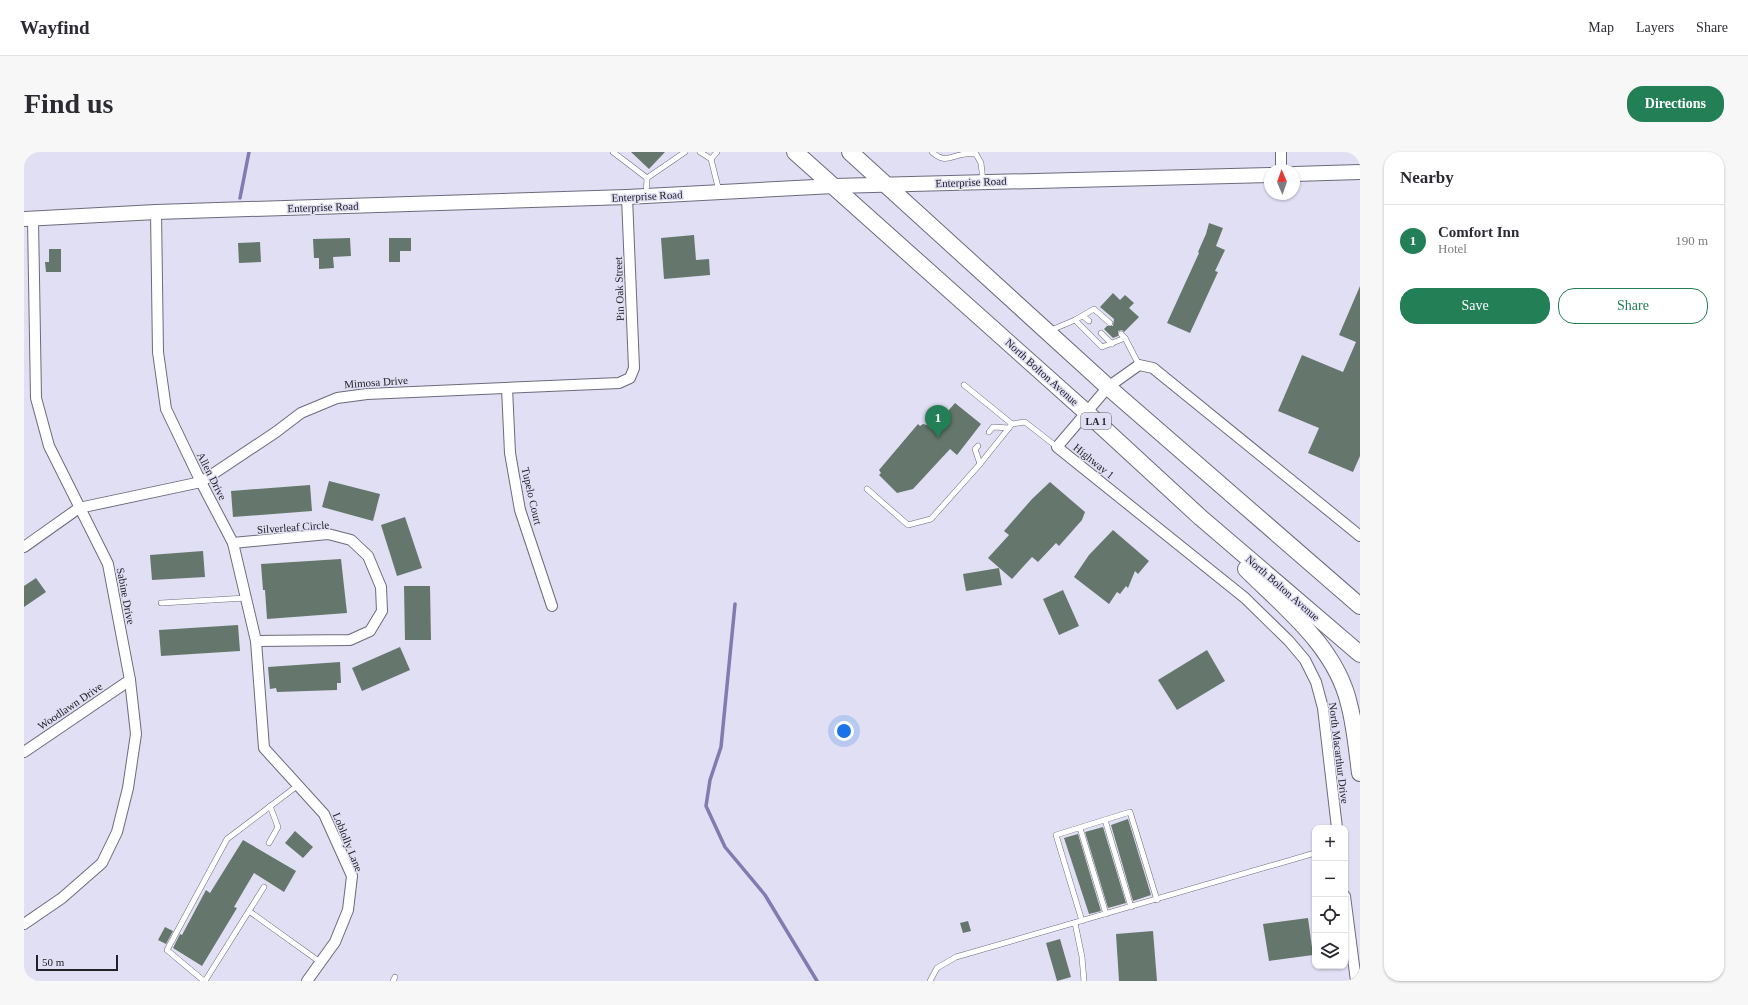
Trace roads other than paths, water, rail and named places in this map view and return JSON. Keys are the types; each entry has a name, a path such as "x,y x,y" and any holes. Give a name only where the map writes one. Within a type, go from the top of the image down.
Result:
{"main road":[{"name":"North Bolton Avenue","path":"795,152 1086,412 1200,517 1360,654"},
{"path":"850,152 1108,387 1360,606"},
{"path":"1200,517 1226,549 1324,650 1335,669 1349,702 1360,773"}],"street":[{"path":"1280,152 1281,164"},
{"path":"1300,174 1360,172"},
{"name":"Enterprise Road","path":"28,219 156,212 627,197 834,186 1264,175"},
{"name":"Pin Oak Street","path":"627,197 634,368 630,378"},
{"name":"Allen Drive","path":"156,212 158,352 166,409 201,482 233,543 256,641 264,748"},
{"name":"Sabine Drive","path":"24,924 62,898 102,863 117,832 128,788 136,734 130,680 108,564 49,446 36,398 28,219"},
{"path":"1139,365 1153,368 1360,536"},
{"name":"Highway 1","path":"1139,365 1108,387 1057,447 1245,598 1289,641 1305,660"},
{"name":"Mimosa Drive","path":"79,508 201,482 276,432 301,412 337,398 367,394 619,383 630,378"},
{"name":"Tupelo Court","path":"507,388 510,453 520,510 552,606"},
{"path":"24,547 79,508"},
{"name":"Silverleaf Circle","path":"233,543 328,534 351,540 368,556 381,587 382,611 370,631 350,640 256,641"},
{"name":"North Macarthur Drive","path":"1305,660 1316,682 1323,708 1337,825"},
{"name":"Woodlawn Drive","path":"24,752 130,680"},
{"name":"Loblolly Lane","path":"264,748 324,814 352,876 348,910 335,942 306,981"},
{"path":"1345,897 1356,981"}],"lane":[{"path":"613,152 647,178"},
{"path":"647,178 685,152"},
{"path":"700,152 711,159 720,192"},
{"path":"711,159 717,152"},
{"path":"932,152 937,157 950,159 964,154 976,154 982,163 983,182"},
{"path":"646,196 647,178"},
{"path":"1048,332 1075,320 1094,309 1110,323"},
{"path":"1083,316 1089,321"},
{"path":"1075,320 1102,346 1112,344 1123,336 1139,365"},
{"path":"1101,333 1112,344"},
{"path":"964,385 1011,426"},
{"path":"989,432 993,427 1011,426 1025,422 1057,447"},
{"path":"867,489 908,525 931,519 980,464 1011,426"},
{"path":"978,446 975,449 980,464"},
{"path":"161,603 246,598"},
{"path":"264,887 205,981 167,950 227,839 297,786"},
{"path":"269,843 278,827 270,806"},
{"path":"1082,921 1056,835 1130,812 1157,900"},
{"path":"1105,820 1131,907"},
{"path":"1080,828 1106,914"},
{"path":"930,981 936,968 956,957 1312,854"},
{"path":"249,911 320,962"},
{"path":"1075,923 1082,957 1084,981"}],"waterway":[{"path":"240,198 249,152"},
{"path":"735,604 721,747 710,780 706,806 725,847 765,895 817,981"}],"place":[{"name":"Comfort Inn","path":"938,438"}]}
